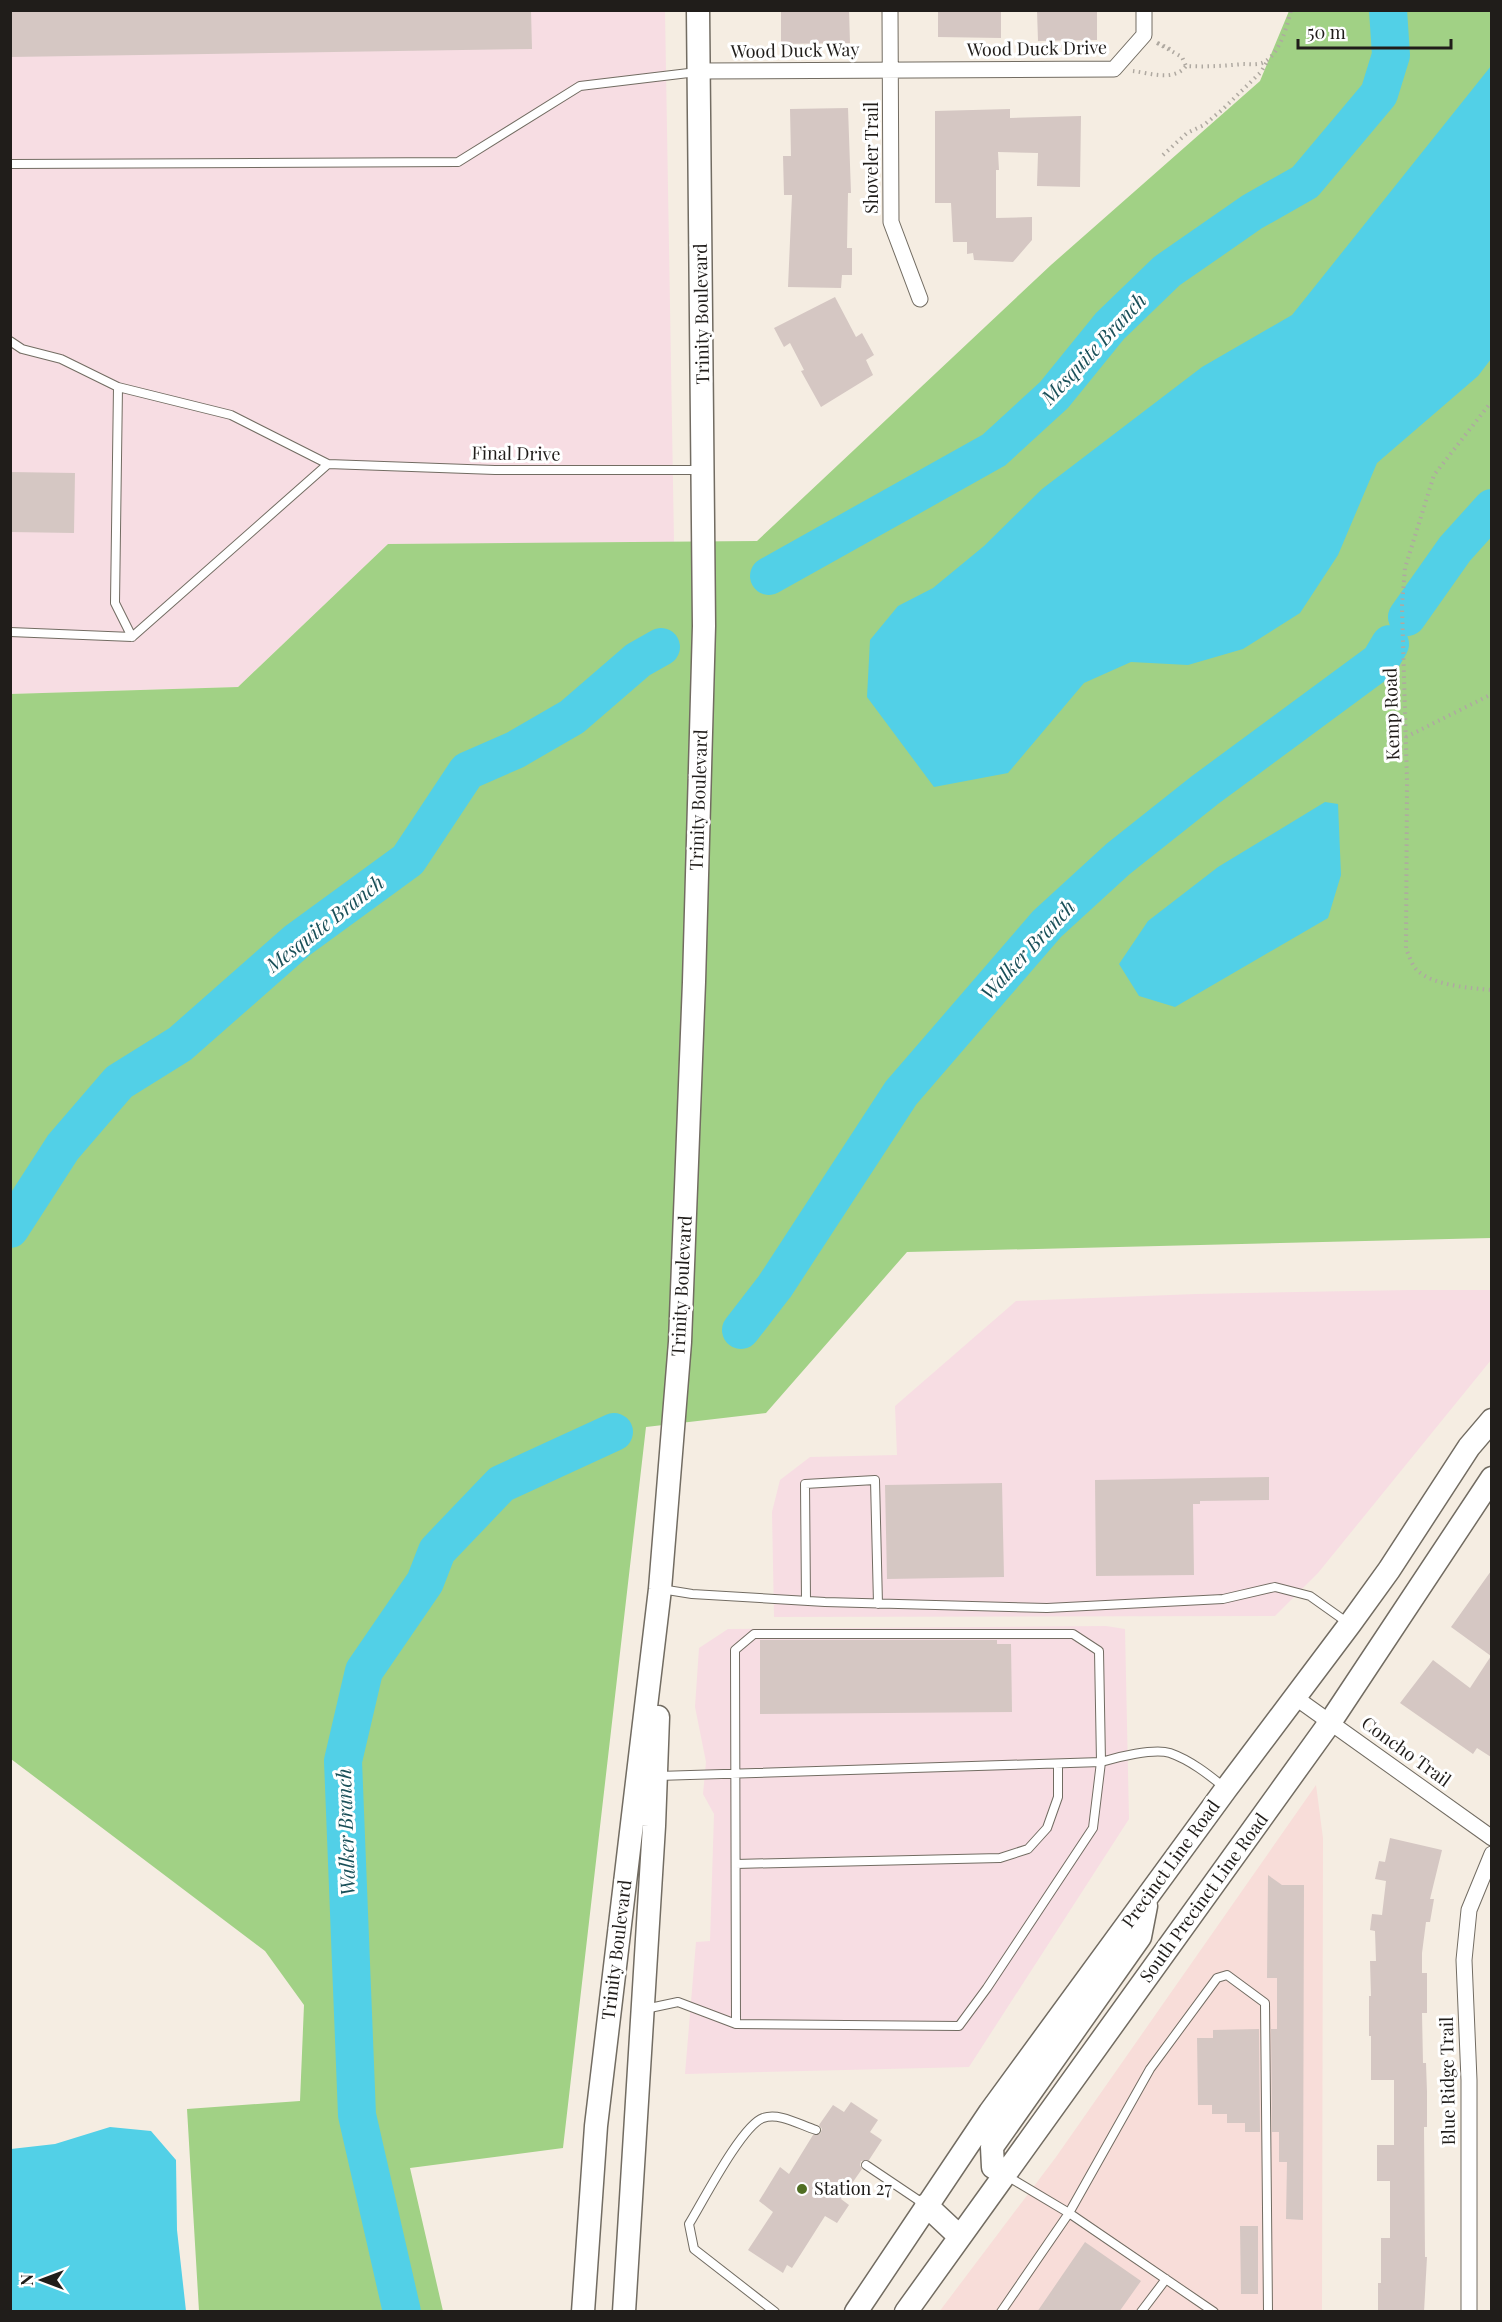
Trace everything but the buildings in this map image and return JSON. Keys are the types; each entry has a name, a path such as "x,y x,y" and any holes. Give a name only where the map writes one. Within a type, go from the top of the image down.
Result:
{"main road":[{"name":"Trinity Boulevard","path":"583,2312 596,2126 660,1589 680,1342 703,674 704,471 698,10"},
{"name":"Precinct Line Road","path":"856,2312 990,2112 1226,1789 1350,1624 1389,1570 1469,1447 1491,1420"},
{"name":"South Precinct Line Road","path":"906,2312 1331,1722 1491,1478"},
{"name":"Trinity Boulevard","path":"624,2312 657,1776 660,1589"},
{"path":"1004,2174 993,2167 992,2147 1140,1937 1147,1898"},
{"path":"926,2205 959,2236"}],"street":[{"name":"Shoveler Trail","path":"890,10 891,222 920,299"},
{"path":"1144,10 1144,35"},
{"name":"Wood Duck Drive","path":"891,69 1114,69 1144,35"},
{"name":"Wood Duck Way","path":"699,71 891,69"},
{"name":"Concho Trail","path":"1296,1698 1491,1838"},
{"name":"Blue Ridge Trail","path":"1468,2312 1469,2080 1464,1960 1469,1910 1491,1854"}],"lane":[{"path":"10,164 458,162 580,86 699,71"},
{"path":"10,341 22,349 61,359 117,387 231,415 328,464 132,637 10,632"},
{"path":"117,387 115,603 132,637"},
{"name":"Final Drive","path":"328,464 495,470 704,471"},
{"path":"806,1601 805,1484 875,1480 878,1604"},
{"path":"660,1589 692,1594 806,1601 1047,1608 1223,1599 1275,1587 1310,1596 1350,1624"},
{"path":"644,2010 678,2002 736,2024 959,2026 987,1988 1093,1828 1101,1762 1099,1651 1073,1634 754,1634 735,1650 736,2024"},
{"path":"657,1776 1101,1762 1122,1755 1168,1752 1202,1769 1226,1789"},
{"path":"736,1864 1000,1858 1028,1849 1047,1828 1058,1797 1058,1764"},
{"path":"1001,2312 1069,2213 1150,2069 1217,1978 1227,1975 1265,2003 1268,2312"},
{"path":"775,2312 694,2249 689,2224 743,2135 761,2118 778,2116 816,2130"},
{"path":"866,2165 926,2205"},
{"path":"1004,2174 1069,2213 1214,2312"},
{"path":"1141,2312 1166,2278"}],"path":[{"path":"1163,155 1182,138 1204,125 1223,109 1261,72 1277,50 1291,10"},
{"path":"1144,35 1174,51"},
{"path":"1144,35 1182,57 1186,66"},
{"path":"1186,66 1260,64 1269,59"},
{"path":"1114,69 1173,75 1181,72 1186,66"},
{"name":"Kemp Road","path":"1491,401 1434,475 1405,568 1402,606 1406,737 1406,949 1417,970 1436,981 1465,988 1491,990"},
{"path":"1406,737 1491,694"}],"shaded area":[{"path":"10,11 665,11 674,542 388,544 238,687 11,694"},
{"path":"1491,1290 1491,1360 1318,1573 1275,1616 774,1617 772,1512 780,1480 810,1457 897,1455 895,1406 1016,1301 1196,1294"},
{"path":"1106,1626 1125,1629 1129,1819 969,2067 685,2074 696,1942 710,1941 714,1814 703,1794 706,1762 695,1707 699,1648 728,1629"},
{"path":"1316,1785 1323,1838 1322,2311 939,2312 1056,2157"}],"green space":[{"path":"1289,11 1491,11 1491,1238 907,1252 766,1413 646,1427 563,2148 410,2168 443,2311 199,2311 187,2109 300,2101 304,2005 265,1951 11,1759 10,694 238,687 388,544 757,541 1051,265 1260,81"}],"water":[{"path":"1491,66 1491,359 1478,376 1377,463 1338,555 1300,613 1243,649 1188,665 1131,662 1084,683 1008,773 934,787 867,697 870,640 898,606 933,588 984,546 1042,489 1202,367 1292,315"},
{"path":"1325,802 1338,804 1341,875 1328,918 1175,1007 1139,996 1119,964 1148,921 1218,867"},
{"path":"110,2127 151,2131 176,2160 177,2230 186,2311 11,2311 11,2149 55,2144"}],"waterway":[{"name":"Mesquite Branch","path":"769,576 994,450 1054,395 1110,326 1167,271 1252,212 1305,182 1379,94 1391,55 1388,10"},
{"name":"Walker Branch","path":"1407,617 1455,549 1492,508"},
{"name":"Walker Branch","path":"741,1330 775,1286 901,1093 1047,924 1118,859 1205,790 1380,661 1390,644"},
{"name":"Mesquite Branch","path":"10,1229 63,1147 119,1082 180,1044 297,941 408,860 467,771 515,750 572,717 638,660 661,647"},
{"name":"Walker Branch","path":"402,2312 357,2115 343,1761 364,1671 425,1582 437,1551 501,1484 614,1432"}],"place":[{"name":"Station 27","path":"802,2189"}]}
